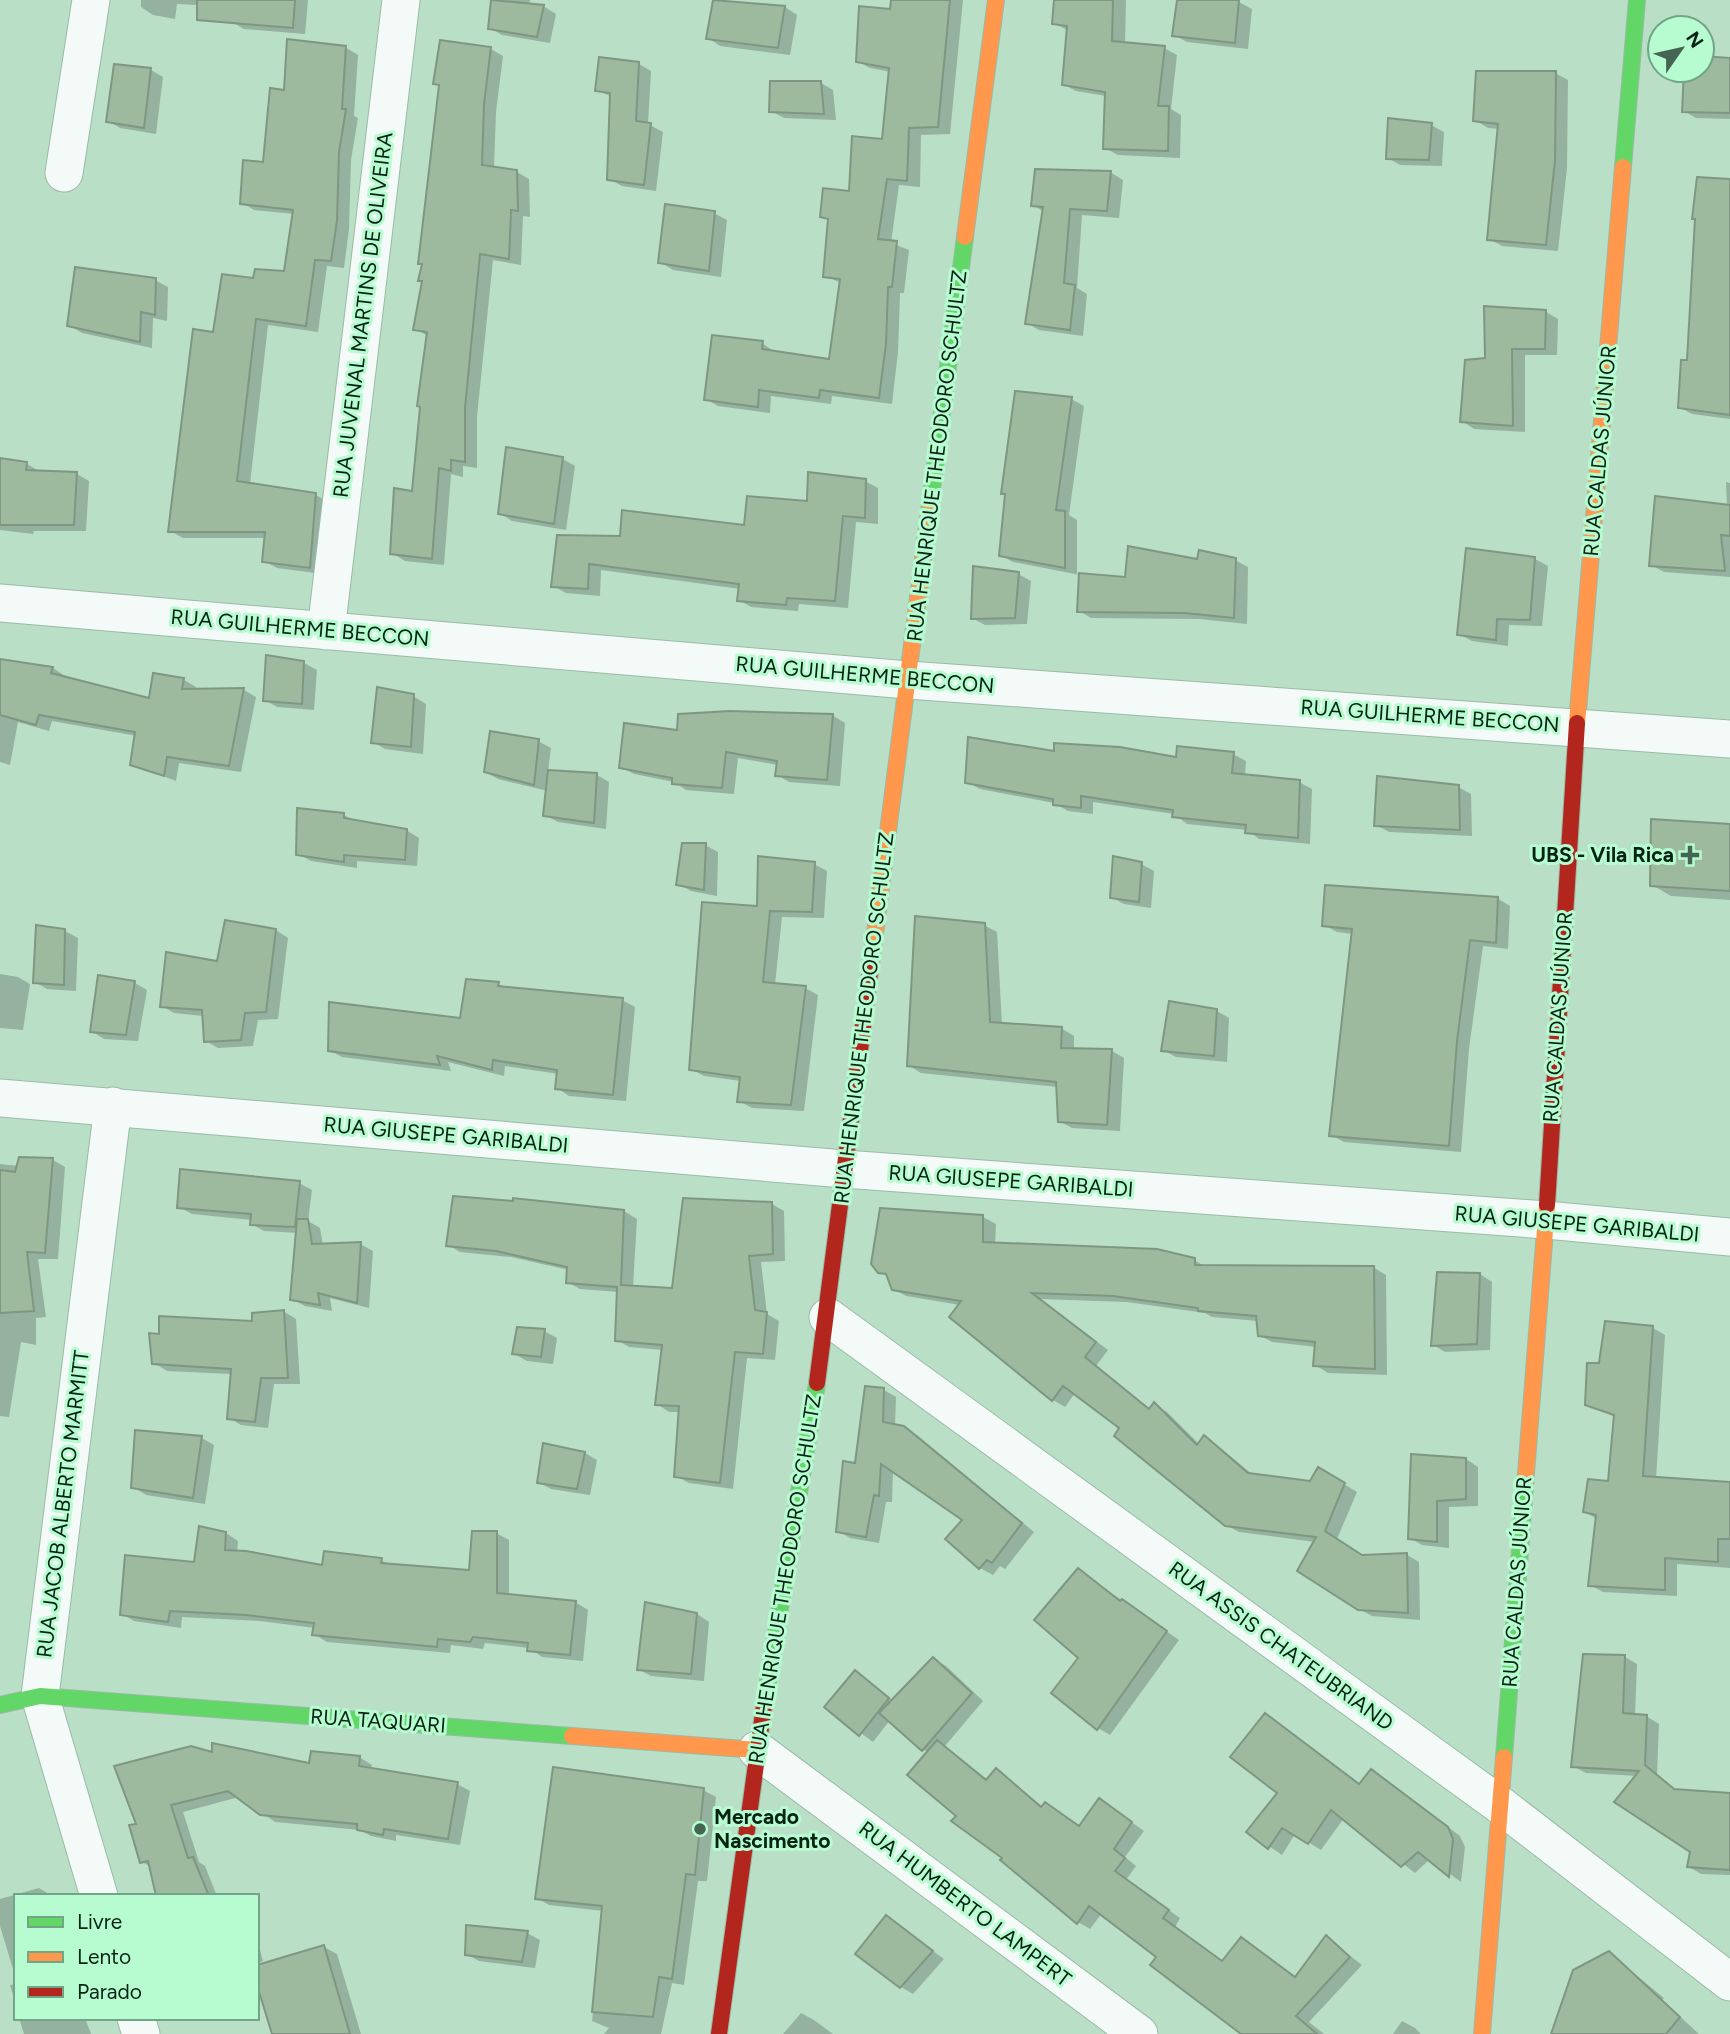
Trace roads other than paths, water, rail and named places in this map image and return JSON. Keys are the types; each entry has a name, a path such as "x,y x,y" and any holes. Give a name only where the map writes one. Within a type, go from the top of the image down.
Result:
{"street":[{"path":"64,173 91,0"},
{"name":"RUA JUVENAL MARTINS DE OLIVEIRA","path":"326,631 401,0"},
{"name":"RUA HENRIQUE THEODORO SCHULTZ","path":"719,2034 757,1750 828,1317 844,1169 996,0"},
{"name":"RUA CALDAS JÚNIOR","path":"1482,2034 1546,1220 1577,726 1637,0"},
{"name":"RUA GUILHERME BECCON","path":"0,603 908,680 1730,739"},
{"name":"RUA GIUSEPE GARIBALDI","path":"0,1098 844,1169 1546,1220 1730,1237"},
{"name":"RUA JACOB ALBERTO MARMITT","path":"98,1894 40,1696 113,1106"},
{"name":"RUA ASSIS CHATEUBRIAND","path":"828,1317 1500,1805 1730,1982"},
{"name":"RUA TAQUARI","path":"0,1705 40,1696 757,1750"},
{"name":"RUA HUMBERTO LAMPERT","path":"757,1750 1139,2034"}],"place":[{"name":"UBS - Vila Rica","path":"1690,855"},
{"name":"Mercado Nascimento","path":"700,1829"}]}
